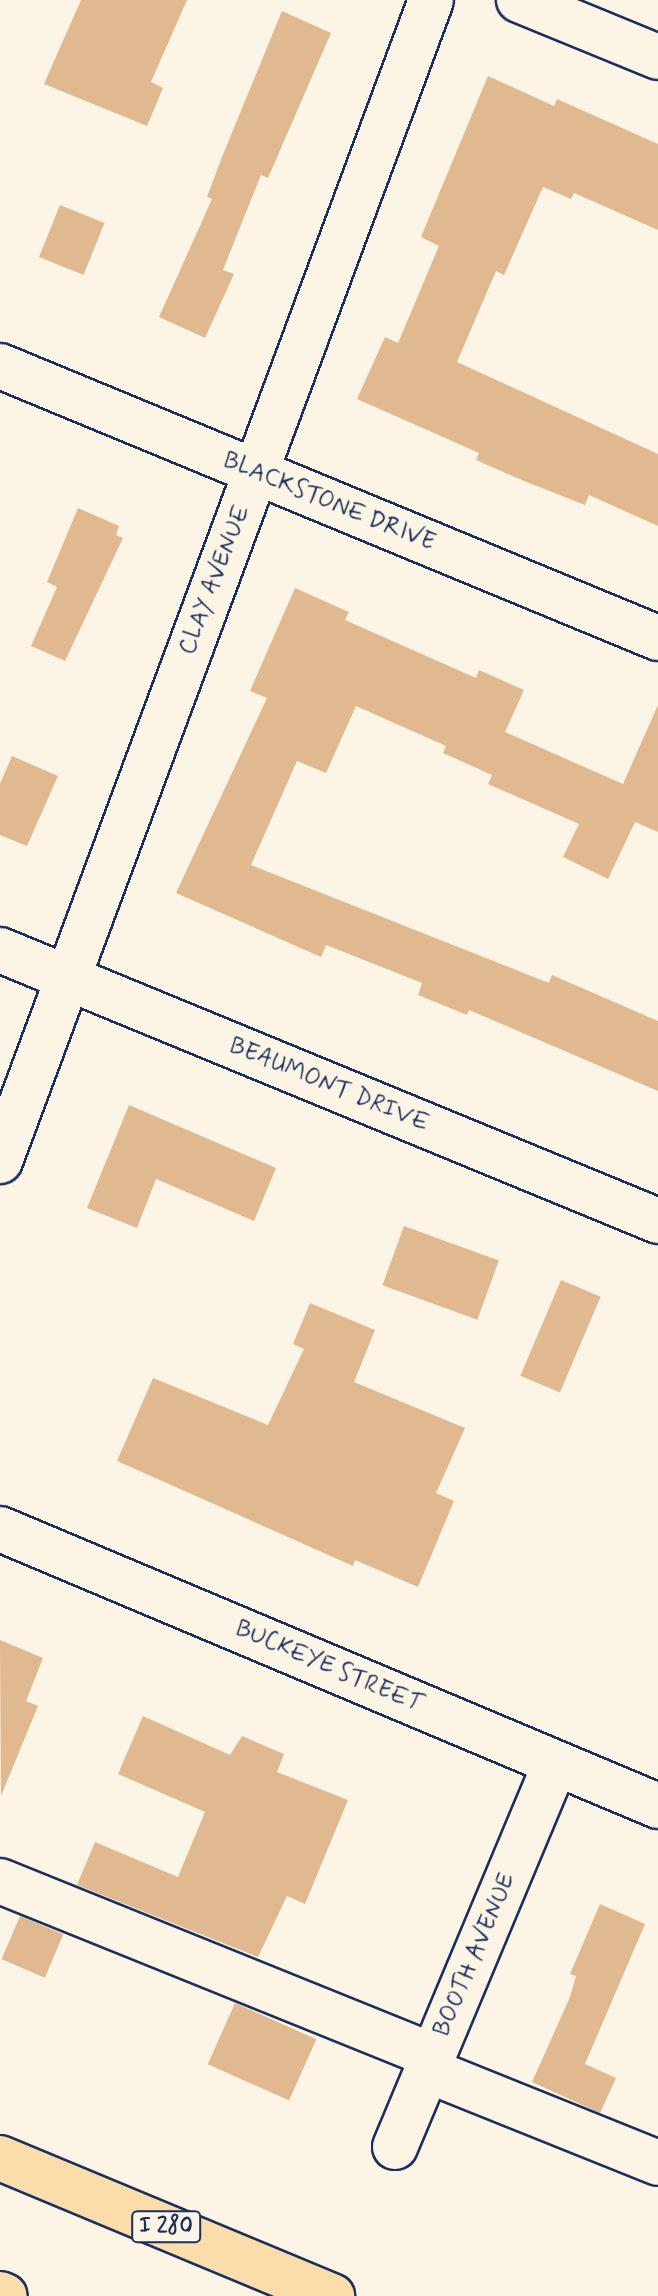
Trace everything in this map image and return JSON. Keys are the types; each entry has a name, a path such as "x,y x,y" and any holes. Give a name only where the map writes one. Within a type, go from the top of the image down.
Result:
{"highway":[{"name":"I 280","path":"0,2158 332,2296"}],"street":[{"name":"CLAY AVENUE","path":"0,1161 431,0"},
{"path":"519,0 658,57"},
{"name":"BLACKSTONE DRIVE","path":"0,366 658,638"},
{"name":"BEAUMONT DRIVE","path":"0,950 658,1221"},
{"name":"BUCKEYE STREET","path":"0,1529 658,1806"},
{"name":"BOOTH AVENUE","path":"395,2147 556,1763"},
{"path":"0,1881 658,2163"}],"building":[{"path":"81,0 187,0 151,82 163,88 147,126 44,84"},
{"path":"282,11 331,33 268,178 261,175 223,270 234,274 205,338 159,317 212,199 207,197"},
{"path":"488,76 554,106 557,99 658,144 658,230 574,193 571,199 543,187 504,275 496,271 457,362 658,454 658,526 589,495 585,505 524,481 476,460 479,453 357,399 385,337 398,343 439,246 421,237"},
{"path":"60,205 105,223 84,275 39,257"},
{"path":"78,508 119,526 116,535 123,538 65,661 31,646 57,587 47,582"},
{"path":"295,588 349,612 345,620 476,678 479,670 524,690 505,732 623,784 658,705 658,832 635,822 608,879 563,857 579,824 488,784 492,775 443,753 446,746 356,706 326,773 297,761 251,865 549,983 552,975 658,1021 658,1091 469,1010 467,1015 418,995 422,983 326,945 321,957 176,893 267,698 250,691"},
{"path":"12,756 58,776 27,846 0,835 0,784"},
{"path":"129,1105 276,1168 254,1221 156,1179 137,1228 87,1208"},
{"path":"404,1226 499,1261 477,1320 382,1285"},
{"path":"561,1280 601,1297 560,1393 520,1376"},
{"path":"310,1303 375,1330 354,1382 465,1428 436,1493 454,1501 418,1587 355,1560 353,1566 117,1461 153,1378 268,1425 304,1349 293,1344"},
{"path":"0,1640 43,1658 26,1701 38,1706 1,1796"},
{"path":"143,1716 230,1755 242,1736 284,1754 277,1772 348,1800 305,1904 287,1896 258,1957 77,1885 95,1842 178,1877 205,1812 118,1774"},
{"path":"600,1904 645,1924 585,2064 616,2078 600,2113 532,2082 570,1997 576,1976 570,1974"},
{"path":"20,1916 63,1934 45,1978 2,1959"},
{"path":"235,2003 316,2039 289,2100 208,2064"}]}
